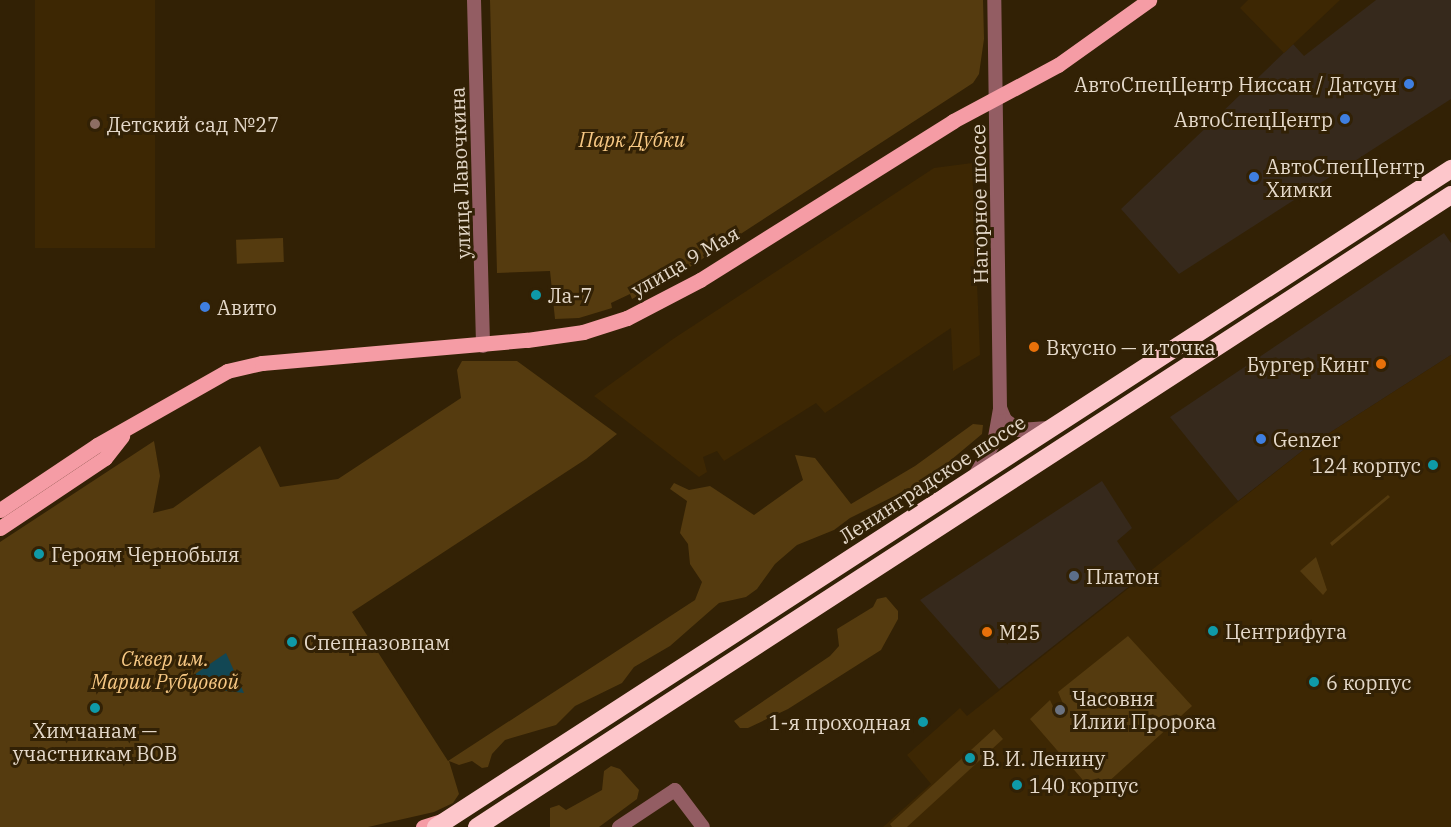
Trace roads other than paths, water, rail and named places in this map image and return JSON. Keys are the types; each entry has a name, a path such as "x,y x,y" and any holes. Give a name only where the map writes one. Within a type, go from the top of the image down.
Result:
{"highway":[{"name":"Ленинградское шоссе","path":"443,823 1451,169"},
{"path":"479,826 1451,195"}],"main road":[{"name":"улица 9 Мая","path":"0,510 97,446 123,434 183,394 242,367 483,346 583,332 663,302 946,125 1058,65 1149,0"},
{"name":"улица 9 Мая","path":"0,528 105,458 123,434"},
{"path":"423,827 443,823"}],"street":[{"name":"улица Лавочкина","path":"474,0 483,346"},
{"name":"Нагорное шоссе","path":"971,480 994,443 1000,408 994,0"},
{"path":"1000,408 1010,426 1029,432 1073,416"},
{"path":"619,827 675,790 703,827"}],"water":[{"path":"226,653 244,693 179,685"}],"place":[{"name":"АвтоСпецЦентр Ниссан / Датсун","path":"1409,84"},
{"name":"АвтоСпецЦентр","path":"1345,119"},
{"name":"Детский сад №27","path":"95,124"},
{"name":"АвтоСпецЦентр Химки","path":"1254,177"},
{"name":"Ла-7","path":"536,295"},
{"name":"Авито","path":"205,307"},
{"name":"Вкусно — и точка","path":"1034,347"},
{"name":"Бургер Кинг","path":"1381,364"},
{"name":"Genzer","path":"1261,439"},
{"name":"124 корпус","path":"1433,465"},
{"name":"Героям Чернобыля","path":"39,554"},
{"name":"Платон","path":"1074,576"},
{"name":"Центрифуга","path":"1213,631"},
{"name":"М25","path":"987,632"},
{"name":"Спецназовцам","path":"292,642"},
{"name":"6 корпус","path":"1314,682"},
{"name":"Химчанам — участникам ВОВ","path":"95,708"},
{"name":"Часовня Илии Пророка","path":"1060,710"},
{"name":"1-я проходная","path":"923,722"},
{"name":"В. И. Ленину","path":"970,758"},
{"name":"140 корпус","path":"1017,785"}],"park label":[{"name":"Парк Дубки","path":"632,139"},
{"name":"Сквер им. Марии Рубцовой","path":"165,670"}]}
